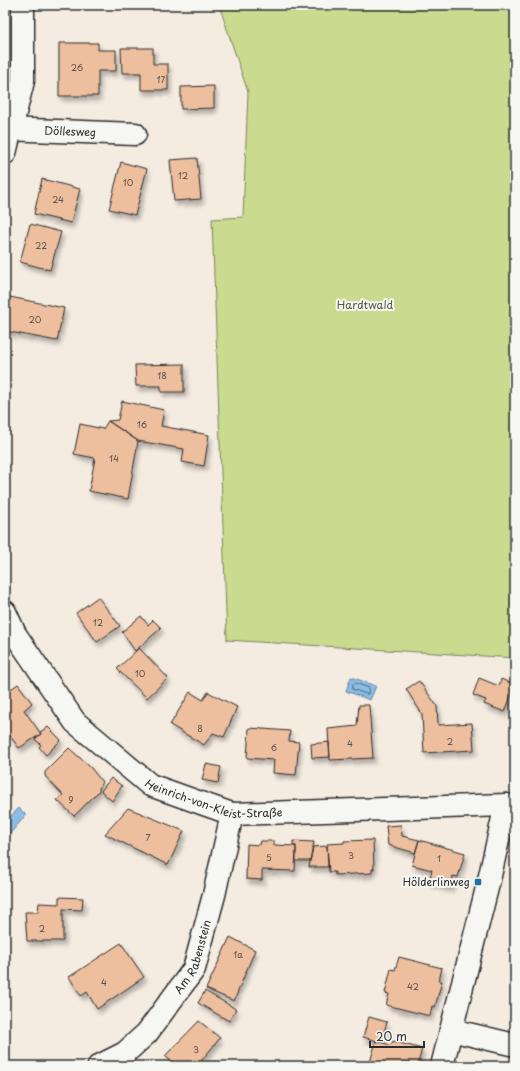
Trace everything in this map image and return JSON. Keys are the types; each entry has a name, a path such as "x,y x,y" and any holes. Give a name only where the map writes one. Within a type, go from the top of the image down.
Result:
{"street":[{"path":"5,153 8,129 23,81 22,5"},
{"name":"Döllesweg","path":"8,129 135,134"},
{"name":"Heinrich-von-Kleist-Straße","path":"5,612 15,634 75,722 150,785 232,814 511,806"},
{"path":"442,1066 489,880 511,806"},
{"name":"Am Rabenstein","path":"99,1066 125,1053 147,1033 194,969 214,895 232,814"},
{"path":"451,1030 515,1045"}],"green space":[{"name":"Hardtwald","path":"219,5 515,5 515,658 227,640 212,219 243,217 248,92"}],"water":[{"path":"351,677 376,686 370,700 346,691"},
{"path":"19,808 26,815 8,836 5,834 5,822"}],"building":[{"path":"59,43 98,43 98,50 116,50 116,71 98,71 98,96 59,96"},
{"path":"121,48 153,48 153,64 168,64 168,90 141,90 141,73 122,73"},
{"path":"214,86 214,108 181,109 181,87"},
{"path":"197,158 201,199 174,201 170,160"},
{"path":"121,162 147,169 135,215 109,209"},
{"path":"42,179 80,189 71,223 34,214"},
{"path":"30,224 61,232 50,270 20,262"},
{"path":"5,296 64,308 57,341 5,331"},
{"path":"184,364 184,392 161,392 161,386 136,386 135,365"},
{"path":"122,401 164,410 161,426 209,435 204,466 182,462 184,449 138,441 108,421 118,420"},
{"path":"108,421 138,441 128,499 89,491 95,458 74,454 80,424 103,429"},
{"path":"98,597 120,626 97,642 76,613"},
{"path":"141,616 148,625 153,620 161,628 135,651 122,632"},
{"path":"139,648 168,678 147,698 117,669"},
{"path":"479,678 499,686 501,679 515,685 505,712 484,704 486,700 473,695"},
{"path":"419,681 437,706 438,725 472,723 474,750 424,753 422,714 406,689"},
{"path":"18,684 32,703 24,710 41,734 19,748 5,729 5,693"},
{"path":"190,692 203,700 208,692 237,707 224,737 213,733 204,745 170,725"},
{"path":"359,705 369,705 373,758 330,760 328,729 357,726"},
{"path":"48,727 61,740 46,755 39,747 41,745 35,739 41,734 40,732"},
{"path":"249,728 290,731 289,741 299,742 296,775 273,773 274,760 247,758"},
{"path":"329,742 330,757 312,758 311,744"},
{"path":"69,748 91,768 102,782 99,791 74,816 57,800 63,795 45,776 45,772"},
{"path":"206,764 221,767 218,783 202,780"},
{"path":"111,778 122,786 112,801 101,791"},
{"path":"128,808 184,831 168,865 105,834"},
{"path":"401,825 402,836 419,840 415,853 388,845 386,826"},
{"path":"373,840 374,869 372,869 372,873 335,875 335,872 329,872 327,844 344,843 344,841"},
{"path":"419,840 465,853 458,877 453,876 450,888 429,882 432,870 412,865"},
{"path":"260,841 274,841 274,845 296,846 295,871 262,870 262,880 246,879 247,844 259,845"},
{"path":"293,841 314,842 310,861 296,861 296,846 293,846"},
{"path":"327,846 328,867 309,867 313,847"},
{"path":"59,897 83,898 82,910 63,909 63,941 27,941 25,912 38,912 39,903 59,904"},
{"path":"230,937 255,950 234,1001 206,989"},
{"path":"121,943 144,977 97,1009 87,992 81,996 69,977"},
{"path":"399,957 442,968 439,981 442,981 435,1007 432,1006 430,1016 386,1005 389,994 385,993 391,969 395,970"},
{"path":"205,991 236,1009 229,1021 198,1003"},
{"path":"369,1017 387,1022 381,1042 363,1037"},
{"path":"199,1021 220,1038 197,1066 177,1066 165,1056"},
{"path":"376,1041 391,1045 393,1041 422,1049 418,1063 420,1066 369,1066"}],"place":[{"name":"Hölderlinweg","path":"478,882"}]}
